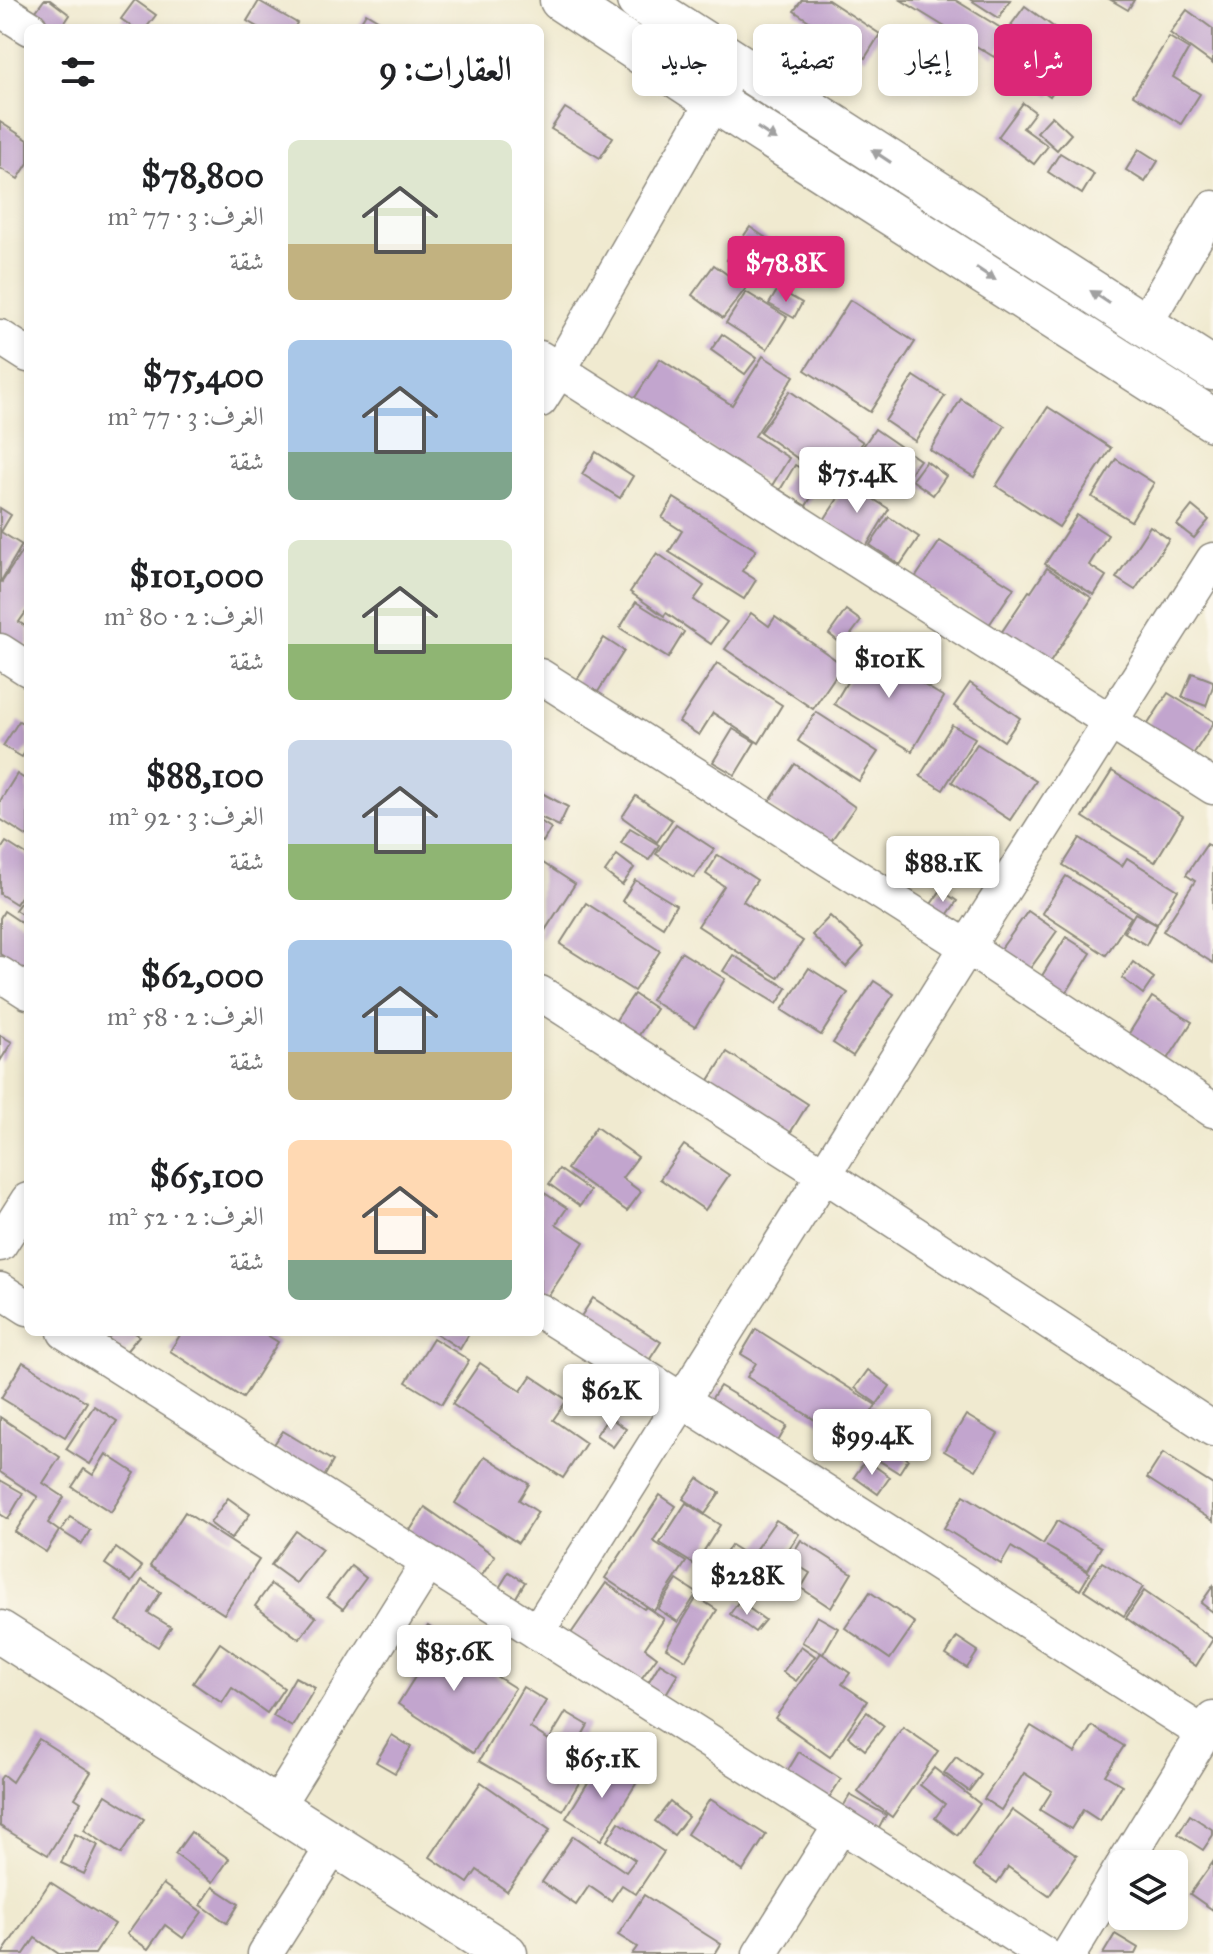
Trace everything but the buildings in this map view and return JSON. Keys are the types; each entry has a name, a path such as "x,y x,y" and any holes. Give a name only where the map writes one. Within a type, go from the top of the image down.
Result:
{"street":[{"path":"561,0 615,14 714,101 1213,420"},
{"path":"638,0 676,24"},
{"path":"0,9 24,24"},
{"path":"737,63 1213,369"},
{"path":"544,384 549,364 717,96"},
{"path":"1144,325 1213,208"},
{"path":"0,337 24,352"},
{"path":"549,364 1213,787"},
{"path":"537,1632 1213,560"},
{"path":"0,651 24,666"},
{"path":"544,679 967,947 1213,1110"},
{"path":"0,974 24,989"},
{"path":"544,996 1213,1429"},
{"path":"0,1244 24,1206"},
{"path":"0,1290 24,1305"},
{"path":"544,1314 1208,1726 1133,1850"},
{"path":"71,1336 1044,1954"},
{"path":"276,1807 428,1563"},
{"path":"0,1632 506,1954"},
{"path":"760,1954 841,1825"},
{"path":"265,1954 334,1845"},
{"path":"1069,1954 1108,1890"}]}
